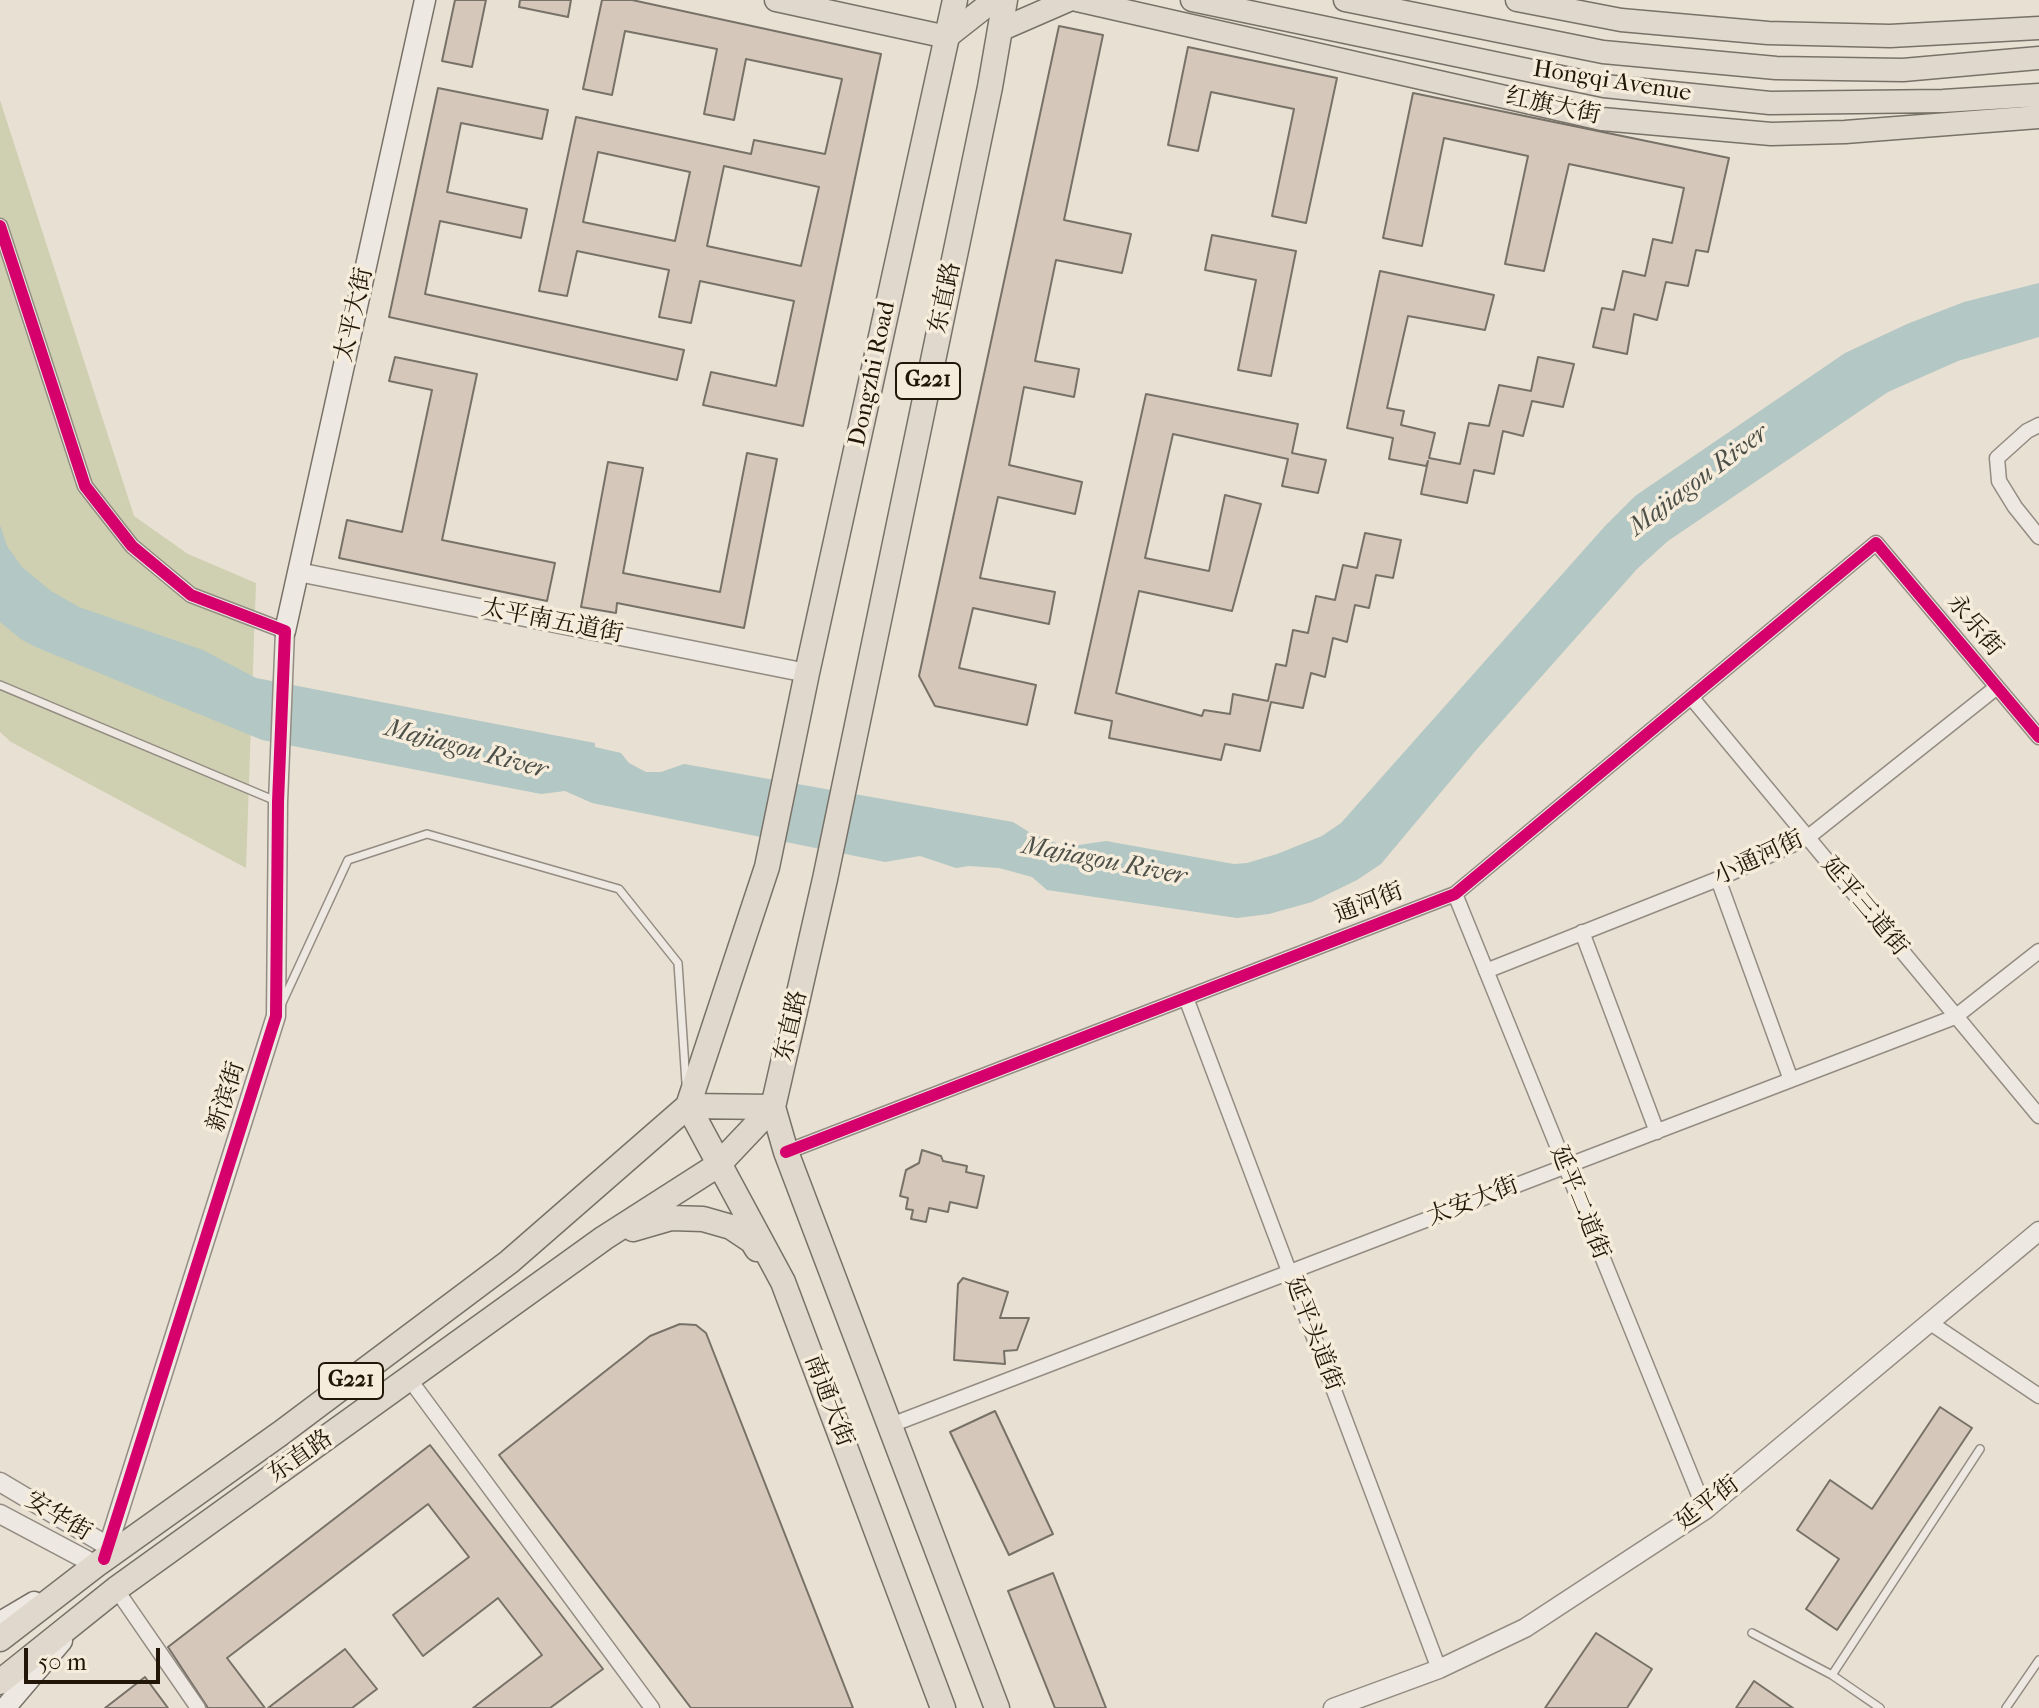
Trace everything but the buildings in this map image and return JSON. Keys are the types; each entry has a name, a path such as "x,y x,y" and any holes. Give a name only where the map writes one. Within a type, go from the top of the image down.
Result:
{"highway":[{"name":"东直路","path":"0,1682 116,1589 604,1238 718,1165 773,1107 825,879 1005,0"},
{"name":"Dongzhi Road","path":"688,1106 767,867 947,37 951,1"},
{"name":"东直路","path":"0,1639 106,1555 281,1433 509,1262 688,1106"},
{"path":"688,1106 773,1107"},
{"name":"南通大街","path":"688,1106 783,1282 943,1708"},
{"name":"南通大街","path":"773,1107 786,1152 997,1708"},
{"path":"604,1238 671,1218 703,1219 731,1227 752,1241 783,1282"}],"main road":[{"name":"太平大街","path":"285,631 425,0"},
{"path":"776,0 947,37 994,0"},
{"path":"1000,30 1069,0"},
{"name":"红旗大街","path":"1077,0 1602,119 1771,134 1845,132 2039,117"},
{"name":"Hongqi Avenue","path":"1192,0 1604,86 1770,103 1943,101 2039,95"},
{"name":"Hongqi Avenue","path":"1345,0 1603,52 1776,68 1903,70 2039,58"},
{"path":"1517,0 1621,20 1768,33 1890,36 2039,28"},
{"path":"0,1622 106,1555"},
{"path":"5,1708 90,1608"}],"street":[{"path":"0,226 85,486 132,546 191,595 285,631"},
{"path":"2039,425 2027,431 1997,458 1999,481 2039,537"},
{"name":"永乐街","path":"1876,543 2039,737"},
{"name":"通河街","path":"786,1152 1455,894 1876,543"},
{"name":"太平南五道街","path":"298,572 807,673"},
{"name":"新滨街","path":"106,1555 276,1016 278,802 285,631"},
{"name":"小通河街","path":"1486,971 1718,879 1807,838 1997,687"},
{"name":"延平三道街","path":"1691,697 2039,1116"},
{"path":"1718,879 1791,1080"},
{"name":"延平二道街","path":"1455,894 1705,1510"},
{"path":"1582,932 1657,1132"},
{"name":"太安大街","path":"891,1425 1955,1017 2039,951"},
{"name":"延平头道街","path":"1186,998 1439,1669"},
{"name":"延平街","path":"1333,1708 1439,1669 1525,1628 1705,1510 2039,1231"},
{"path":"1929,1322 2039,1396"},
{"path":"410,1380 651,1708"},
{"name":"安华街","path":"0,1482 106,1555"},
{"name":"安华街","path":"0,1514 106,1555"},
{"path":"116,1589 198,1708"}],"lane":[{"path":"0,685 278,802"},
{"path":"276,1016 348,860 427,834 619,889 678,963 688,1106"},
{"path":"1832,1675 1980,1449"},
{"path":"1752,1633 1832,1675 1880,1708"},
{"path":"2006,1708 2039,1660"}],"green space":[{"path":"0,100 134,516 188,554 256,583 246,868 11,742 0,732"}],"water":[{"name":"Majiagou River","path":"2039,283 2039,337 1958,361 1888,392 1668,541 1637,569 1478,748 1381,864 1357,880 1312,902 1269,914 1237,918 1047,890 1032,877 999,868 956,868 920,856 885,862 592,803 565,791 541,794 262,740 38,648 22,640 0,622 0,525 7,546 22,567 51,591 79,607 203,650 256,678 595,743 595,747 621,753 629,763 646,772 661,772 684,764 1013,822 1061,845 1106,841 1234,864 1247,863 1322,836 1341,823 1635,496 1845,353 1964,302"}],"cycle path":[{"path":"0,226 85,486 132,546 191,595 285,631 278,802 276,1016 104,1559"},
{"path":"786,1152 1455,894 1876,543 2039,737"}]}
